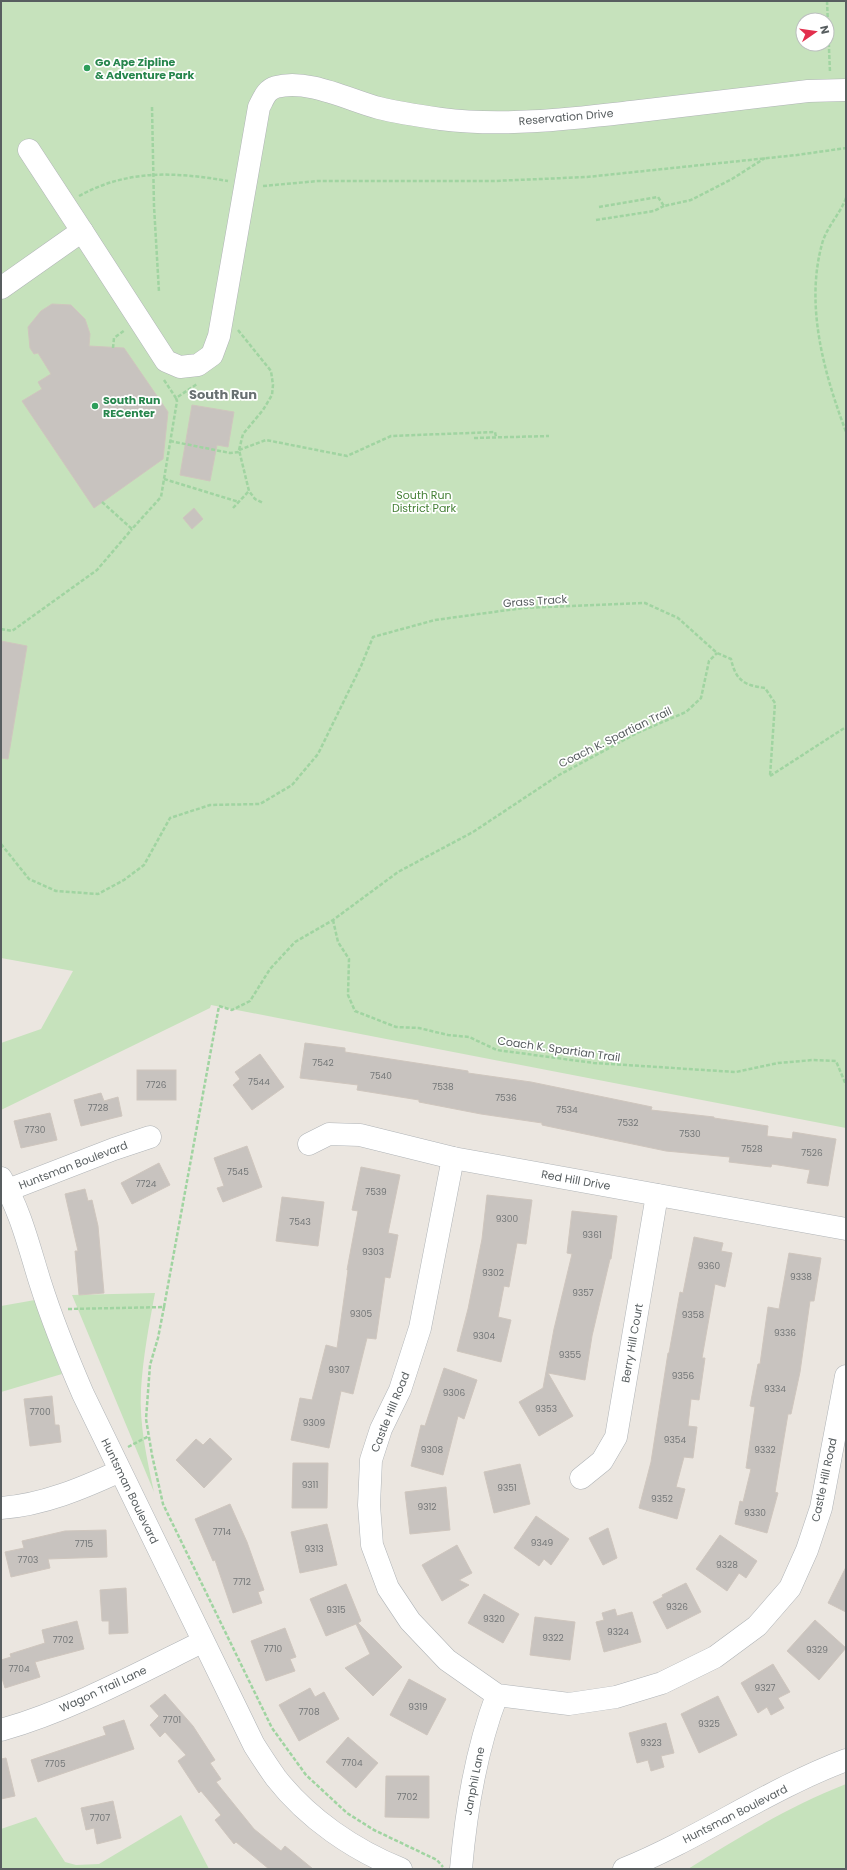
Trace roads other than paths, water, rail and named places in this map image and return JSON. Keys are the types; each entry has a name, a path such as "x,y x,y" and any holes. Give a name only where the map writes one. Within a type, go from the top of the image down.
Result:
{"street":[{"name":"Reservation Drive","path":"82,231 166,360 180,367 198,365 212,355 219,336 259,107 266,93 276,88 288,86 314,88 378,107 408,114 479,122 573,118 838,89"},
{"path":"1,288 82,231 29,150"},
{"name":"Red Hill Drive","path":"309,1144 329,1134 360,1135 454,1158 846,1229"},
{"name":"Huntsman Boulevard","path":"150,1137 3,1183 20,1221 72,1368 116,1463 250,1739 277,1778 301,1805 347,1843 401,1869"},
{"name":"Castle Hill Road","path":"454,1158 420,1328 402,1383 381,1429 371,1460 369,1505 372,1545 388,1588 410,1621 447,1660 497,1695 569,1704 616,1697 662,1683 715,1657 757,1626 790,1588 807,1550 821,1508 837,1468 846,1376"},
{"name":"Berry Hill Court","path":"581,1478 602,1461 616,1437 657,1195"},
{"path":"1,1508 32,1503 64,1495 116,1463"},
{"name":"Wagon Trail Lane","path":"1,1730 25,1723 74,1704 202,1642"},
{"name":"Janphil Lane","path":"461,1869 464,1836 485,1728 497,1695"},
{"name":"Huntsman Boulevard","path":"624,1869 650,1859 782,1790 846,1760"}],"place":[{"name":"Go Ape Zipline & Adventure Park","path":"87,68"},
{"name":"South Run RECenter","path":"95,406"}],"district":[{"name":"South Run","path":"223,394"}],"park label":[{"name":"South Run District Park","path":"424,501"}]}
